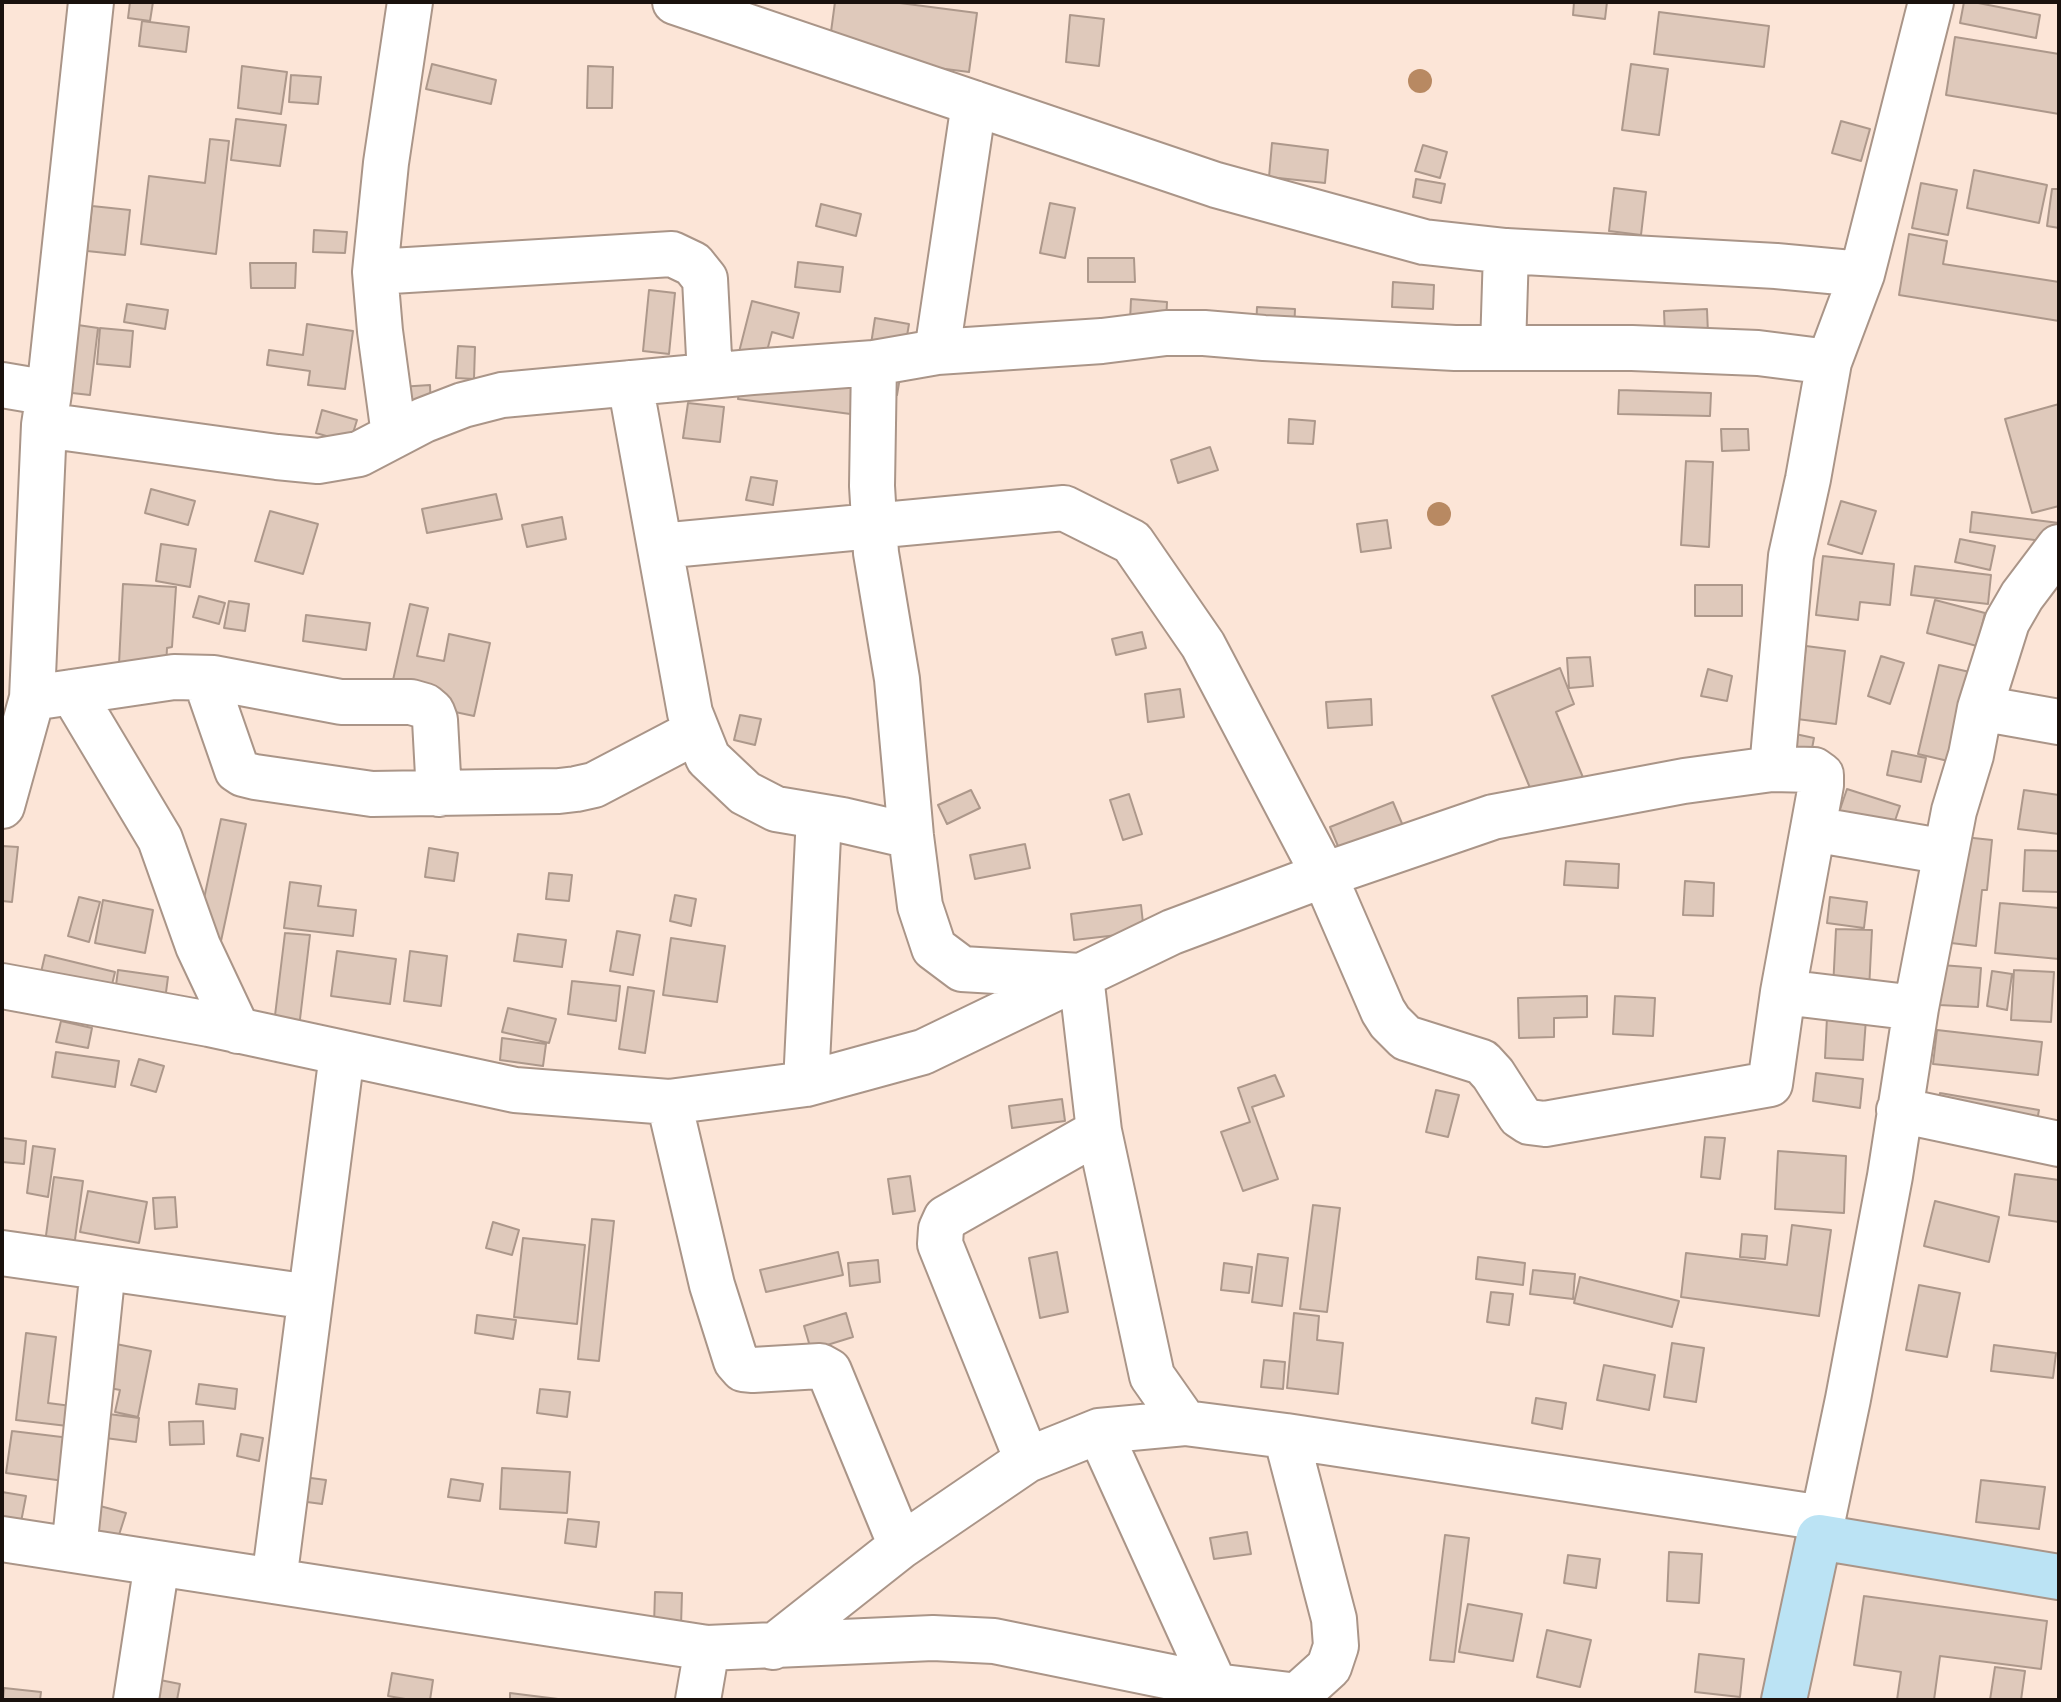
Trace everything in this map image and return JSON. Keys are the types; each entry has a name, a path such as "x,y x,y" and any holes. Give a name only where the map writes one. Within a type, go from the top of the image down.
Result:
{"street":[{"path":"91,2 18,652 160,839 198,946 238,1031"},
{"path":"394,435 375,272 386,163 410,2"},
{"path":"675,2 1216,185 1424,242 1506,251 1776,266 1862,274"},
{"path":"1772,769 1791,556 1829,362 1862,274 1931,2"},
{"path":"937,352 974,103"},
{"path":"1503,348 1506,251"},
{"path":"375,272 672,254 693,264 705,279 710,376"},
{"path":"2,385 46,409 277,457 318,461 359,454 424,420 502,395 874,363 937,352 1179,333 1455,348 1632,348 1758,353 1829,362"},
{"path":"874,363 872,486 876,553 897,679 920,906 934,948 962,969 1081,976"},
{"path":"630,383 690,713 708,758 745,793 776,809 911,836"},
{"path":"2,986 238,1031 515,1090 669,1102 806,1084 923,1052 1172,932 1324,875 1493,817 1684,781 1772,769 1814,770 1821,775 1770,1084 1545,1124 1529,1122 1520,1116 1482,1062 1406,1038 1390,1022 1324,875 1203,645 1132,542 1064,508 660,546"},
{"path":"1784,1700 1890,1176 1916,1008 1954,811 1971,755 1980,708 2007,622 2022,596 2059,547"},
{"path":"52,695 174,677 214,678 341,702 411,702 425,706 435,720 439,794"},
{"path":"205,678 237,770 243,774 372,794 559,791 594,785 697,731"},
{"path":"2,806 52,695"},
{"path":"1980,708 2059,722"},
{"path":"806,1084 819,816"},
{"path":"1813,829 1946,852"},
{"path":"1081,976 1099,1131 1152,1376 1185,1423"},
{"path":"1783,992 1916,1008"},
{"path":"274,1581 342,1054"},
{"path":"669,1102 712,1285 736,1361 743,1369 820,1366 829,1371 901,1546"},
{"path":"1899,1110 2059,1144"},
{"path":"1027,1460 940,1244 941,1229 946,1218 1099,1131"},
{"path":"2,1253 310,1297"},
{"path":"74,1550 103,1268"},
{"path":"773,1647 901,1546 1027,1460 1099,1431 1185,1423 1286,1436 1821,1527 2059,1577"},
{"path":"1099,1431 1215,1686"},
{"path":"2,1539 707,1648 933,1638 994,1641 1215,1686 1290,1695 1299,1694 1329,1667 1336,1646 1334,1619 1286,1436"},
{"path":"136,1700 157,1563"},
{"path":"698,1700 707,1648"}],"building":[{"path":"130,2 153,2 150,21 128,18"},
{"path":"835,2 892,2 977,13 969,72 828,54"},
{"path":"1574,2 1607,2 1605,19 1573,15"},
{"path":"1964,2 2040,15 2036,38 1960,23"},
{"path":"1659,12 1769,26 1764,67 1654,54"},
{"path":"1070,15 1104,19 1099,66 1066,62"},
{"path":"142,21 189,27 186,52 139,46"},
{"path":"1955,37 2059,54 2059,114 1946,95"},
{"path":"432,64 496,80 491,104 426,89"},
{"path":"1631,64 1668,69 1659,135 1622,130"},
{"path":"242,66 287,72 281,114 238,108"},
{"path":"588,66 613,67 612,108 587,108"},
{"path":"291,75 321,77 318,104 289,102"},
{"path":"236,119 286,125 280,166 231,160"},
{"path":"1841,121 1870,129 1861,161 1832,153"},
{"path":"210,139 229,141 216,254 141,244 149,176 205,183"},
{"path":"1272,143 1328,150 1325,183 1269,177"},
{"path":"1423,145 1447,152 1440,178 1415,171"},
{"path":"1974,170 2047,185 2039,223 1967,208"},
{"path":"1416,179 1445,184 1441,203 1413,197"},
{"path":"1921,183 1957,190 1948,235 1912,228"},
{"path":"1614,188 1646,192 1641,235 1609,231"},
{"path":"2052,189 2059,189 2059,228 2047,226"},
{"path":"1050,203 1075,208 1065,258 1040,253"},
{"path":"821,204 861,214 856,236 816,226"},
{"path":"92,206 130,210 125,255 87,251"},
{"path":"314,230 347,232 345,253 313,252"},
{"path":"1909,234 1947,241 1943,264 2059,282 2059,321 1899,295"},
{"path":"1088,258 1134,258 1135,282 1088,282"},
{"path":"798,262 843,267 840,292 795,287"},
{"path":"250,263 296,263 295,288 251,288"},
{"path":"1393,282 1434,285 1433,309 1392,307"},
{"path":"649,290 675,293 669,354 643,351"},
{"path":"1131,299 1167,302 1166,324 1130,321"},
{"path":"752,301 799,313 793,338 772,332 763,366 737,360"},
{"path":"127,304 168,310 165,329 124,322"},
{"path":"1257,307 1295,309 1293,356 1255,354"},
{"path":"1707,309 1708,334 1665,336 1664,311"},
{"path":"875,318 909,324 897,395 864,390"},
{"path":"71,324 98,328 90,395 63,392"},
{"path":"307,324 353,331 345,389 308,385 310,371 267,365 269,350 303,355"},
{"path":"100,328 133,331 130,367 97,364"},
{"path":"458,346 475,347 474,379 456,378"},
{"path":"741,374 862,389 858,415 738,399"},
{"path":"430,385 431,412 401,414 399,387"},
{"path":"1619,390 1711,393 1710,416 1618,414"},
{"path":"688,403 724,407 720,442 683,438"},
{"path":"2059,404 2059,506 2032,513 2005,419"},
{"path":"322,410 357,420 350,443 316,433"},
{"path":"1289,419 1315,421 1313,444 1288,443"},
{"path":"1721,429 1748,429 1749,450 1722,451"},
{"path":"1210,447 1218,470 1178,483 1171,460"},
{"path":"1686,461 1713,462 1709,547 1681,545"},
{"path":"751,477 777,481 773,505 746,500"},
{"path":"151,489 195,501 188,525 145,513"},
{"path":"496,494 502,519 427,533 422,509"},
{"path":"1841,501 1876,511 1862,554 1828,544"},
{"path":"270,511 318,524 303,574 255,561"},
{"path":"1972,512 2059,523 2059,543 1970,532"},
{"path":"562,517 566,539 527,547 522,525"},
{"path":"1387,520 1391,548 1361,552 1357,524"},
{"path":"1960,539 1995,546 1990,570 1955,562"},
{"path":"161,544 196,549 190,587 156,581"},
{"path":"1823,556 1894,564 1890,605 1860,602 1858,620 1816,615"},
{"path":"1915,566 1991,575 1988,604 1911,595"},
{"path":"123,584 176,587 172,647 167,648 165,686 118,684"},
{"path":"1695,585 1742,585 1742,616 1695,616"},
{"path":"199,596 225,603 219,624 193,617"},
{"path":"1935,600 1985,613 1977,646 1927,633"},
{"path":"229,601 249,604 245,631 224,628"},
{"path":"410,604 428,608 417,656 444,661 449,634 490,643 474,716 389,698"},
{"path":"306,615 370,623 366,650 303,641"},
{"path":"1142,632 1146,648 1116,655 1112,639"},
{"path":"1806,646 1845,651 1836,724 1797,719"},
{"path":"1881,656 1904,663 1890,704 1868,696"},
{"path":"1590,657 1593,686 1569,688 1567,658"},
{"path":"1939,665 1983,675 1961,764 1918,754"},
{"path":"1560,668 1574,704 1556,712 1589,792 1540,812 1492,696"},
{"path":"1708,669 1732,676 1727,701 1701,696"},
{"path":"1180,689 1184,717 1148,722 1145,694"},
{"path":"1371,699 1372,725 1328,728 1326,702"},
{"path":"740,715 761,719 755,745 734,740"},
{"path":"1786,732 1814,738 1806,780"},
{"path":"1892,751 1926,758 1921,782 1887,775"},
{"path":"1847,789 1900,806 1888,841 1835,824"},
{"path":"971,790 980,808 947,824 938,805"},
{"path":"2024,790 2059,795 2059,834 2018,829"},
{"path":"1129,794 1142,834 1123,840 1110,800"},
{"path":"1393,802 1403,826 1340,851 1330,827"},
{"path":"221,819 246,824 221,941 196,936"},
{"path":"1964,837 1992,840 1987,890 1982,890 1976,946 1951,943"},
{"path":"1025,844 1030,868 975,879 970,855"},
{"path":"2,846 18,847 12,902 2,901"},
{"path":"429,848 458,853 454,881 425,877"},
{"path":"2025,850 2059,851 2059,892 2023,891"},
{"path":"1566,861 1619,864 1618,888 1564,885"},
{"path":"549,873 572,875 569,901 546,899"},
{"path":"1685,881 1714,883 1713,916 1683,915"},
{"path":"290,882 321,886 318,906 356,910 353,936 284,928"},
{"path":"675,895 696,899 691,926 670,921"},
{"path":"79,897 100,902 89,942 68,936"},
{"path":"1830,897 1867,902 1864,928 1827,923"},
{"path":"103,900 153,910 145,953 95,943"},
{"path":"2000,903 2059,908 2059,959 1995,953"},
{"path":"1141,905 1144,932 1074,940 1071,914"},
{"path":"1836,929 1872,930 1869,990 1833,988"},
{"path":"617,931 640,935 633,975 610,971"},
{"path":"285,933 310,935 298,1036 273,1032"},
{"path":"518,934 566,940 562,967 514,961"},
{"path":"671,938 725,946 717,1002 663,995"},
{"path":"337,951 396,959 390,1004 331,996"},
{"path":"410,951 447,956 441,1006 404,1001"},
{"path":"45,955 115,972 103,1022 39,981"},
{"path":"1941,965 1981,968 1978,1007 1939,1005"},
{"path":"118,970 168,977 165,1000 115,993"},
{"path":"2014,970 2054,972 2051,1022 2011,1020"},
{"path":"1992,971 2012,974 2007,1010 1987,1006"},
{"path":"572,981 620,986 616,1021 568,1014"},
{"path":"628,987 654,991 645,1053 619,1049"},
{"path":"1587,996 1587,1017 1554,1018 1554,1037 1519,1038 1518,998"},
{"path":"1615,996 1655,998 1653,1036 1613,1034"},
{"path":"508,1008 556,1019 549,1043 502,1032"},
{"path":"1827,1017 1866,1019 1863,1060 1825,1058"},
{"path":"61,1021 92,1028 88,1048 56,1042"},
{"path":"1937,1030 2042,1042 2038,1075 1933,1064"},
{"path":"502,1038 546,1044 543,1066 500,1060"},
{"path":"56,1052 119,1061 115,1087 52,1077"},
{"path":"139,1059 164,1066 156,1092 131,1085"},
{"path":"1816,1073 1863,1079 1860,1108 1813,1101"},
{"path":"1275,1075 1284,1096 1252,1107 1278,1179 1243,1191 1221,1132 1250,1122 1238,1088"},
{"path":"1436,1090 1459,1095 1448,1137 1426,1132"},
{"path":"1940,1093 2039,1110 2034,1137 1935,1119"},
{"path":"1062,1099 1065,1121 1012,1128 1009,1106"},
{"path":"1705,1137 1725,1138 1720,1179 1701,1177"},
{"path":"2,1138 26,1141 24,1164 2,1162"},
{"path":"33,1146 55,1149 48,1197 27,1193"},
{"path":"1778,1151 1846,1156 1844,1213 1775,1209"},
{"path":"2015,1174 2059,1180 2059,1222 2009,1215"},
{"path":"910,1176 915,1211 893,1214 888,1179"},
{"path":"54,1177 83,1181 70,1276 41,1272"},
{"path":"88,1191 147,1202 139,1243 80,1232"},
{"path":"175,1197 177,1227 155,1229 153,1198"},
{"path":"1935,1201 1999,1217 1989,1262 1924,1246"},
{"path":"1313,1205 1340,1208 1327,1312 1300,1309"},
{"path":"592,1219 614,1221 599,1361 578,1359"},
{"path":"493,1222 519,1230 512,1255 486,1248"},
{"path":"1792,1225 1831,1230 1819,1316 1681,1297 1686,1253 1787,1265"},
{"path":"1742,1234 1767,1236 1765,1259 1740,1257"},
{"path":"523,1238 585,1245 577,1324 514,1317"},
{"path":"838,1252 843,1275 766,1292 760,1270"},
{"path":"1057,1252 1068,1312 1040,1318 1029,1258"},
{"path":"1258,1254 1288,1258 1282,1306 1252,1302"},
{"path":"1478,1257 1525,1263 1523,1285 1476,1279"},
{"path":"878,1260 880,1282 850,1286 848,1263"},
{"path":"1224,1263 1252,1267 1249,1293 1221,1290"},
{"path":"1533,1270 1575,1274 1573,1299 1530,1294"},
{"path":"1580,1277 1679,1301 1672,1327 1574,1303"},
{"path":"1919,1285 1960,1293 1947,1357 1906,1350"},
{"path":"1491,1292 1513,1294 1509,1325 1487,1322"},
{"path":"846,1313 853,1337 811,1350 804,1326"},
{"path":"1294,1313 1319,1316 1317,1340 1343,1343 1338,1394 1287,1388"},
{"path":"477,1315 516,1320 513,1339 475,1333"},
{"path":"26,1333 56,1337 48,1403 79,1407 76,1427 16,1420"},
{"path":"91,1339 151,1351 138,1417 115,1412 120,1390 83,1383"},
{"path":"1672,1343 1704,1348 1696,1402 1664,1397"},
{"path":"1994,1345 2056,1353 2053,1378 1991,1371"},
{"path":"1264,1360 1285,1362 1283,1389 1261,1387"},
{"path":"1604,1365 1655,1375 1649,1410 1597,1400"},
{"path":"199,1384 237,1389 235,1409 196,1404"},
{"path":"540,1389 570,1392 567,1417 537,1413"},
{"path":"1536,1398 1566,1403 1562,1429 1532,1423"},
{"path":"86,1411 139,1418 136,1442 82,1435"},
{"path":"203,1421 204,1444 170,1445 169,1422"},
{"path":"12,1431 70,1438 64,1481 6,1473"},
{"path":"241,1434 263,1438 259,1461 237,1456"},
{"path":"502,1468 570,1472 567,1513 500,1509"},
{"path":"281,1474 326,1480 322,1504 277,1498"},
{"path":"451,1479 483,1484 480,1501 448,1497"},
{"path":"1981,1480 2045,1487 2039,1529 1976,1522"},
{"path":"2,1492 26,1496 21,1522 2,1519"},
{"path":"100,1506 126,1513 118,1538 93,1530"},
{"path":"568,1519 599,1522 596,1547 565,1543"},
{"path":"1247,1532 1251,1554 1214,1559 1210,1538"},
{"path":"1445,1535 1469,1538 1454,1662 1430,1660"},
{"path":"1669,1552 1702,1554 1699,1603 1667,1601"},
{"path":"1568,1555 1600,1559 1596,1588 1564,1583"},
{"path":"655,1592 682,1593 681,1626 654,1625"},
{"path":"1864,1596 2047,1621 2041,1669 1940,1656 1934,1700 1897,1700 1901,1672 1854,1665"},
{"path":"1468,1604 1522,1614 1513,1661 1459,1652"},
{"path":"1547,1630 1591,1640 1580,1687 1537,1677"},
{"path":"1699,1654 1744,1659 1740,1697 1695,1692"},
{"path":"1995,1667 2025,1671 2021,1700 1990,1700"},
{"path":"392,1673 433,1680 430,1700 388,1696"},
{"path":"155,1679 180,1684 177,1700 151,1700"},
{"path":"4,1688 41,1692 40,1700 3,1700"},
{"path":"510,1693 558,1699 558,1700 510,1700"}]}
